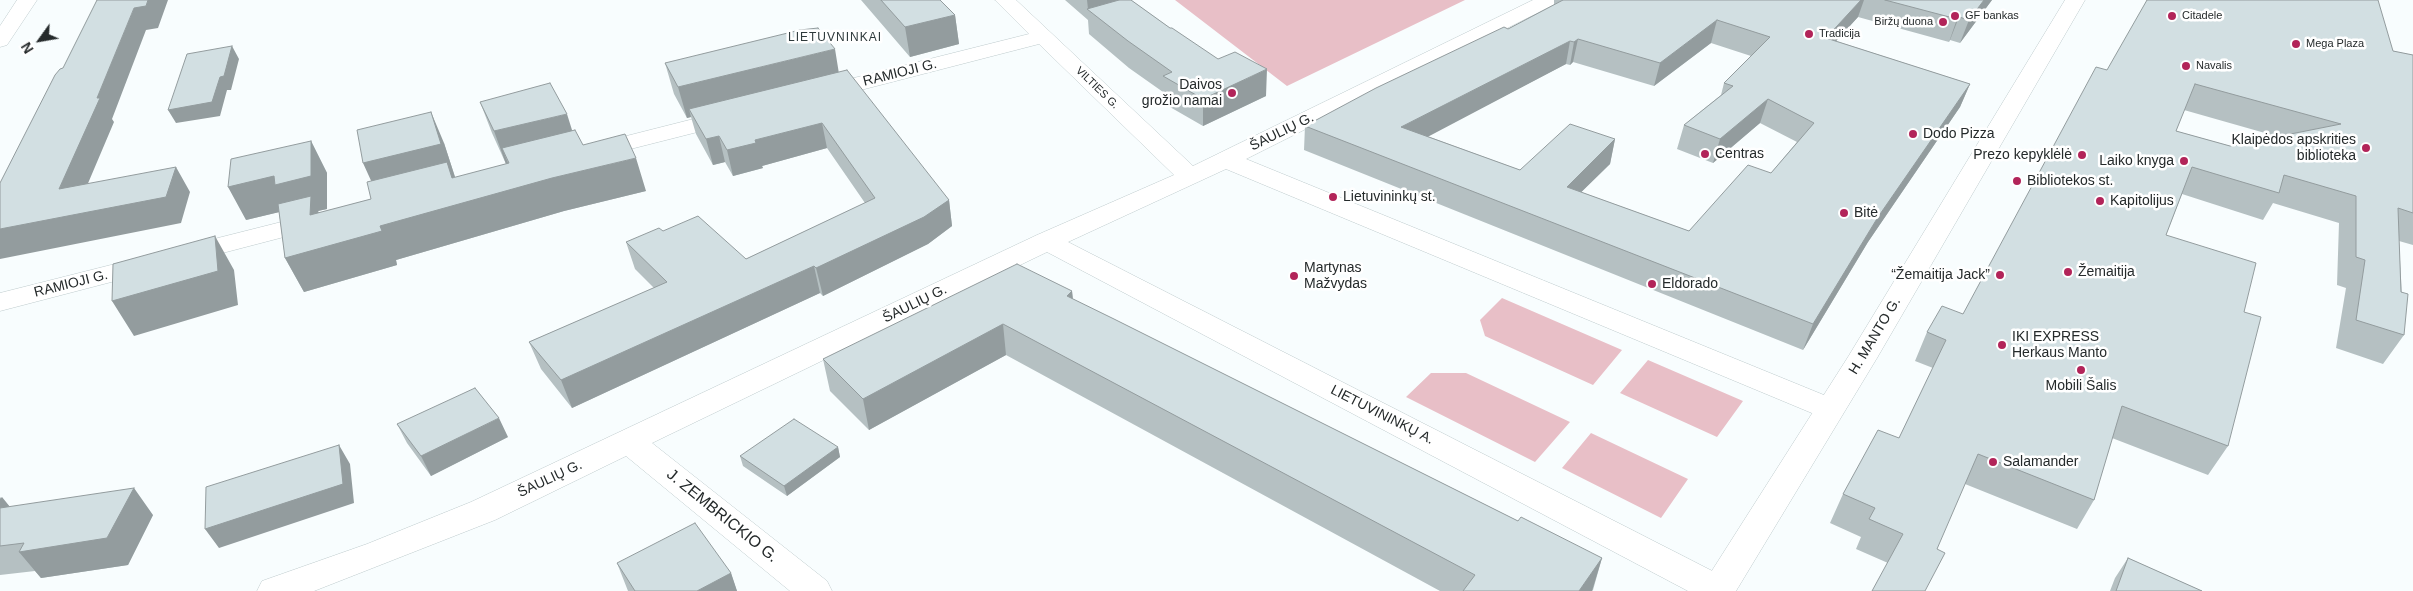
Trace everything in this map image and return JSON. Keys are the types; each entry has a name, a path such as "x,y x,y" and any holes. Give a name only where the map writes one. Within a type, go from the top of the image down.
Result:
{"street":[{"path":"0,41 27,0"},
{"name":"VILTIES G.","path":"1005,0 1189,176"},
{"name":"ŠAULIŲ G.","path":"275,591 379,553 483,511 1046,241 1226,160 1548,0"},
{"name":"H. MANTO G.","path":"1717,590 1830,410 2075,0"},
{"name":"RAMIOJI G.","path":"802,98 1043,37"},
{"path":"570,157 754,110"},
{"path":"1226,160 1830,410"},
{"name":"RAMIOJI G.","path":"0,302 338,216"},
{"name":"LIETUVININKŲ A.","path":"1046,241 1717,590"},
{"name":"J. ZEMBRICKIO G.","path":"629,441 814,591"}],"shaded area":[{"path":"1175,0 1465,0 1287,86"},
{"path":"1502,298 1622,350 1593,385 1485,336 1480,320"},
{"path":"1648,360 1743,401 1717,437 1620,393"},
{"path":"1431,373 1466,373 1570,422 1535,462 1406,397"},
{"path":"1591,433 1688,479 1661,518 1562,468"}],"building":[{"path":"97,0 148,0 146,6 134,8 97,98 100,98 59,189 176,167 166,197 0,229 0,183 55,75 63,68"},
{"path":"881,0 940,0 955,15 905,27"},
{"path":"1119,0 1131,0 1218,59 1235,52 1267,69 1203,99 1163,76 1172,72 1087,9"},
{"path":"1563,0 1861,0 1826,38 1970,84 1878,217 1813,324 1305,126 1376,88 1504,27 1508,29","holes":["1717,20 1770,37 1724,83 1733,86 1684,125 1720,139 1768,99 1814,123 1771,173 1748,165 1689,231 1567,187 1615,139 1570,124 1520,170 1401,127 1570,41 1574,42 1578,39 1660,63"]},
{"path":"1885,0 1984,0 1969,20 1959,17 1957,19"},
{"path":"2147,0 2378,0 2393,51 2413,55 2413,213 2398,208 2401,292 2408,294 2404,335 2356,320 2365,260 2356,257 2356,196 2284,175 2279,193 2192,167 2166,235 2256,263 2244,312 2261,317 2228,446 2122,406 2094,500 1978,454 1937,549 1945,553 1925,591 1872,591 1903,534 1869,519 1875,508 1843,494 1878,430 1899,438 1946,340 1927,332 1942,306 1963,314 2096,67 2107,70","holes":["2195,84 2341,124 2230,146 2176,131"]},
{"path":"818,28 835,49 678,87 665,63 800,30"},
{"path":"232,46 224,76 220,77 212,102 168,110 187,54"},
{"path":"847,70 949,200 924,217 816,268 814,266 561,380 529,342 667,282 626,242 659,228 663,231 698,216 746,259 875,198 822,123 755,140 756,143 727,150 719,136 706,139 689,109"},
{"path":"550,83 567,114 494,131 480,102"},
{"path":"431,112 441,144 363,163 357,130"},
{"path":"575,130 583,145 625,134 636,158 552,178 380,226 382,231 285,258 278,204 311,196 310,215 371,199 367,182 447,162 452,178 509,163 502,148"},
{"path":"311,141 311,176 275,185 274,176 228,187 231,159"},
{"path":"215,236 218,271 112,301 113,264"},
{"path":"1017,264 1072,291 1067,296 1518,521 1521,517 1602,558 1579,591 1463,591 1475,575 1003,324 863,399 823,359"},
{"path":"475,388 499,418 421,456 397,424"},
{"path":"794,419 838,447 784,486 740,456"},
{"path":"339,445 343,484 205,529 206,487"},
{"path":"134,488 107,538 19,552 24,543 0,546 0,508"},
{"path":"695,523 731,573 697,591 635,591 617,563"},
{"path":"2128,558 2202,591 2116,591"}],"place":[{"name":"GF bankas","path":"1955,16"},
{"name":"Citadele","path":"2172,16"},
{"name":"Biržų duona","path":"1943,22"},
{"name":"Tradicija","path":"1809,34"},
{"name":"Mega Plaza","path":"2296,44"},
{"name":"Navalis","path":"2186,66"},
{"name":"Daivos grožio namai","path":"1232,93"},
{"name":"Dodo Pizza","path":"1913,134"},
{"name":"Klaipėdos apskrities biblioteka","path":"2366,148"},
{"name":"Centras","path":"1705,154"},
{"name":"Prezo kepyklėlė","path":"2082,155"},
{"name":"Laiko knyga","path":"2184,161"},
{"name":"Bibliotekos st.","path":"2017,181"},
{"name":"Lietuvininkų st.","path":"1333,197"},
{"name":"Kapitolijus","path":"2100,201"},
{"name":"Bitė","path":"1844,213"},
{"name":"Žemaitija","path":"2068,272"},
{"name":"“Žemaitija Jack”","path":"2000,275"},
{"name":"Martynas Mažvydas","path":"1294,276"},
{"name":"Eldorado","path":"1652,284"},
{"name":"IKI EXPRESS Herkaus Manto","path":"2002,345"},
{"name":"Mobili Šalis","path":"2081,370"},
{"name":"Salamander","path":"1993,462"}],"district":[{"name":"LIETUVNINKAI","path":"835,38"}]}
